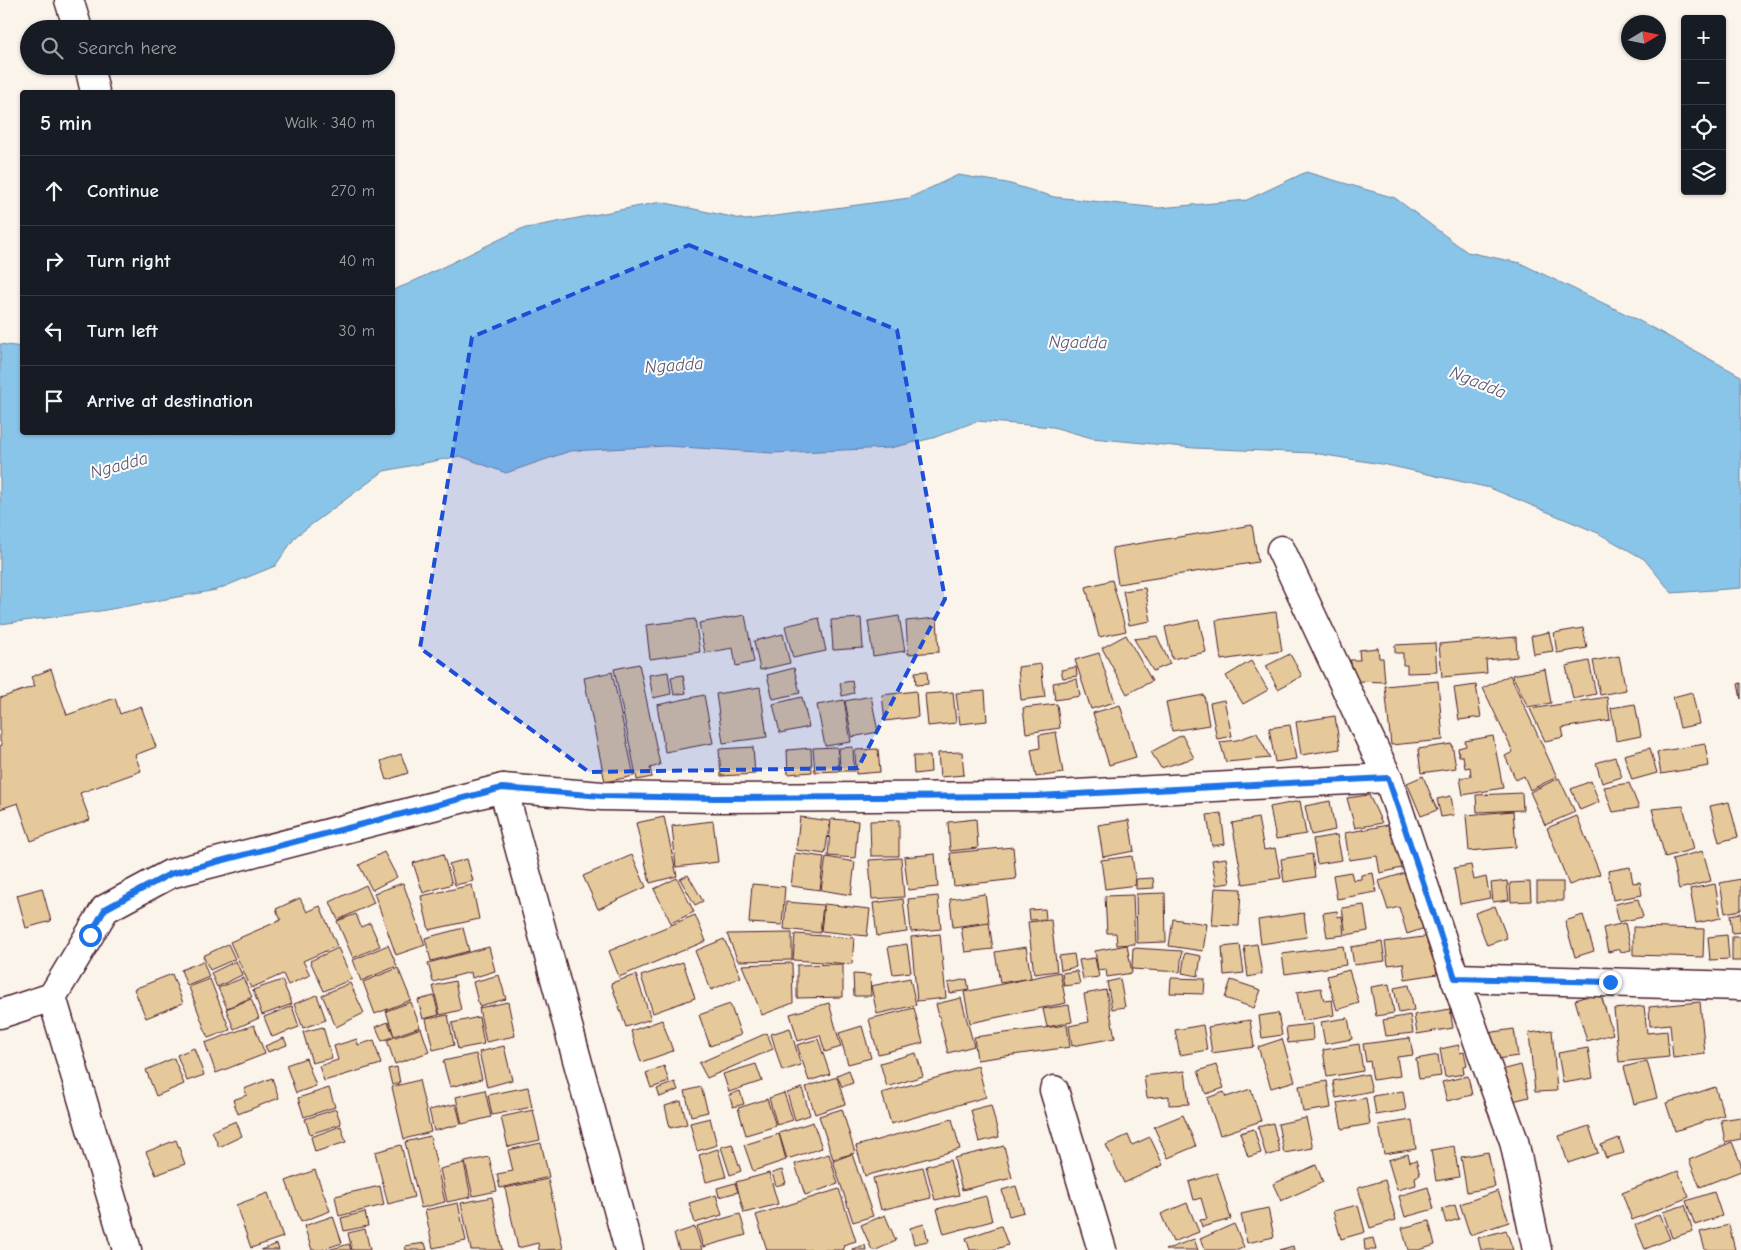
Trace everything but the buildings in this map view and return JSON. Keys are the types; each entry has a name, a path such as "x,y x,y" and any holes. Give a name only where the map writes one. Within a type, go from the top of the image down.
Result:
{"street":[{"path":"69,0 75,20"},
{"path":"91,75 95,90"},
{"path":"1282,550 1388,778 1455,978 1514,1141 1537,1250"},
{"path":"0,1014 52,997 105,909 170,874 502,788 602,796 726,798 1028,796 1388,778"},
{"path":"502,788 629,1250"},
{"path":"1455,978 1741,986"},
{"path":"52,997 127,1250"},
{"path":"1054,1090 1102,1250"}],"highlighted area":[{"path":"689,245 897,330 945,599 858,768 589,772 420,648 472,337"}],"water":[{"name":"Ngadda","path":"1306,172 1395,198 1467,252 1520,263 1634,318 1741,376 1741,588 1672,593 1644,559 1598,533 1490,488 1387,465 1313,453 1194,448 1092,438 1053,427 977,421 933,438 890,448 772,453 667,446 570,451 506,473 460,456 384,471 296,536 275,566 216,590 100,611 0,624 0,344 20,347 20,435 395,435 395,289 521,229 661,202 746,220 909,198 958,175 1007,183 1054,197 1159,208 1247,200"}],"route":[{"path":"90,935 105,909 170,874 502,788 602,796 716,798 1037,796 1388,778 1455,978 1610,982"}]}
